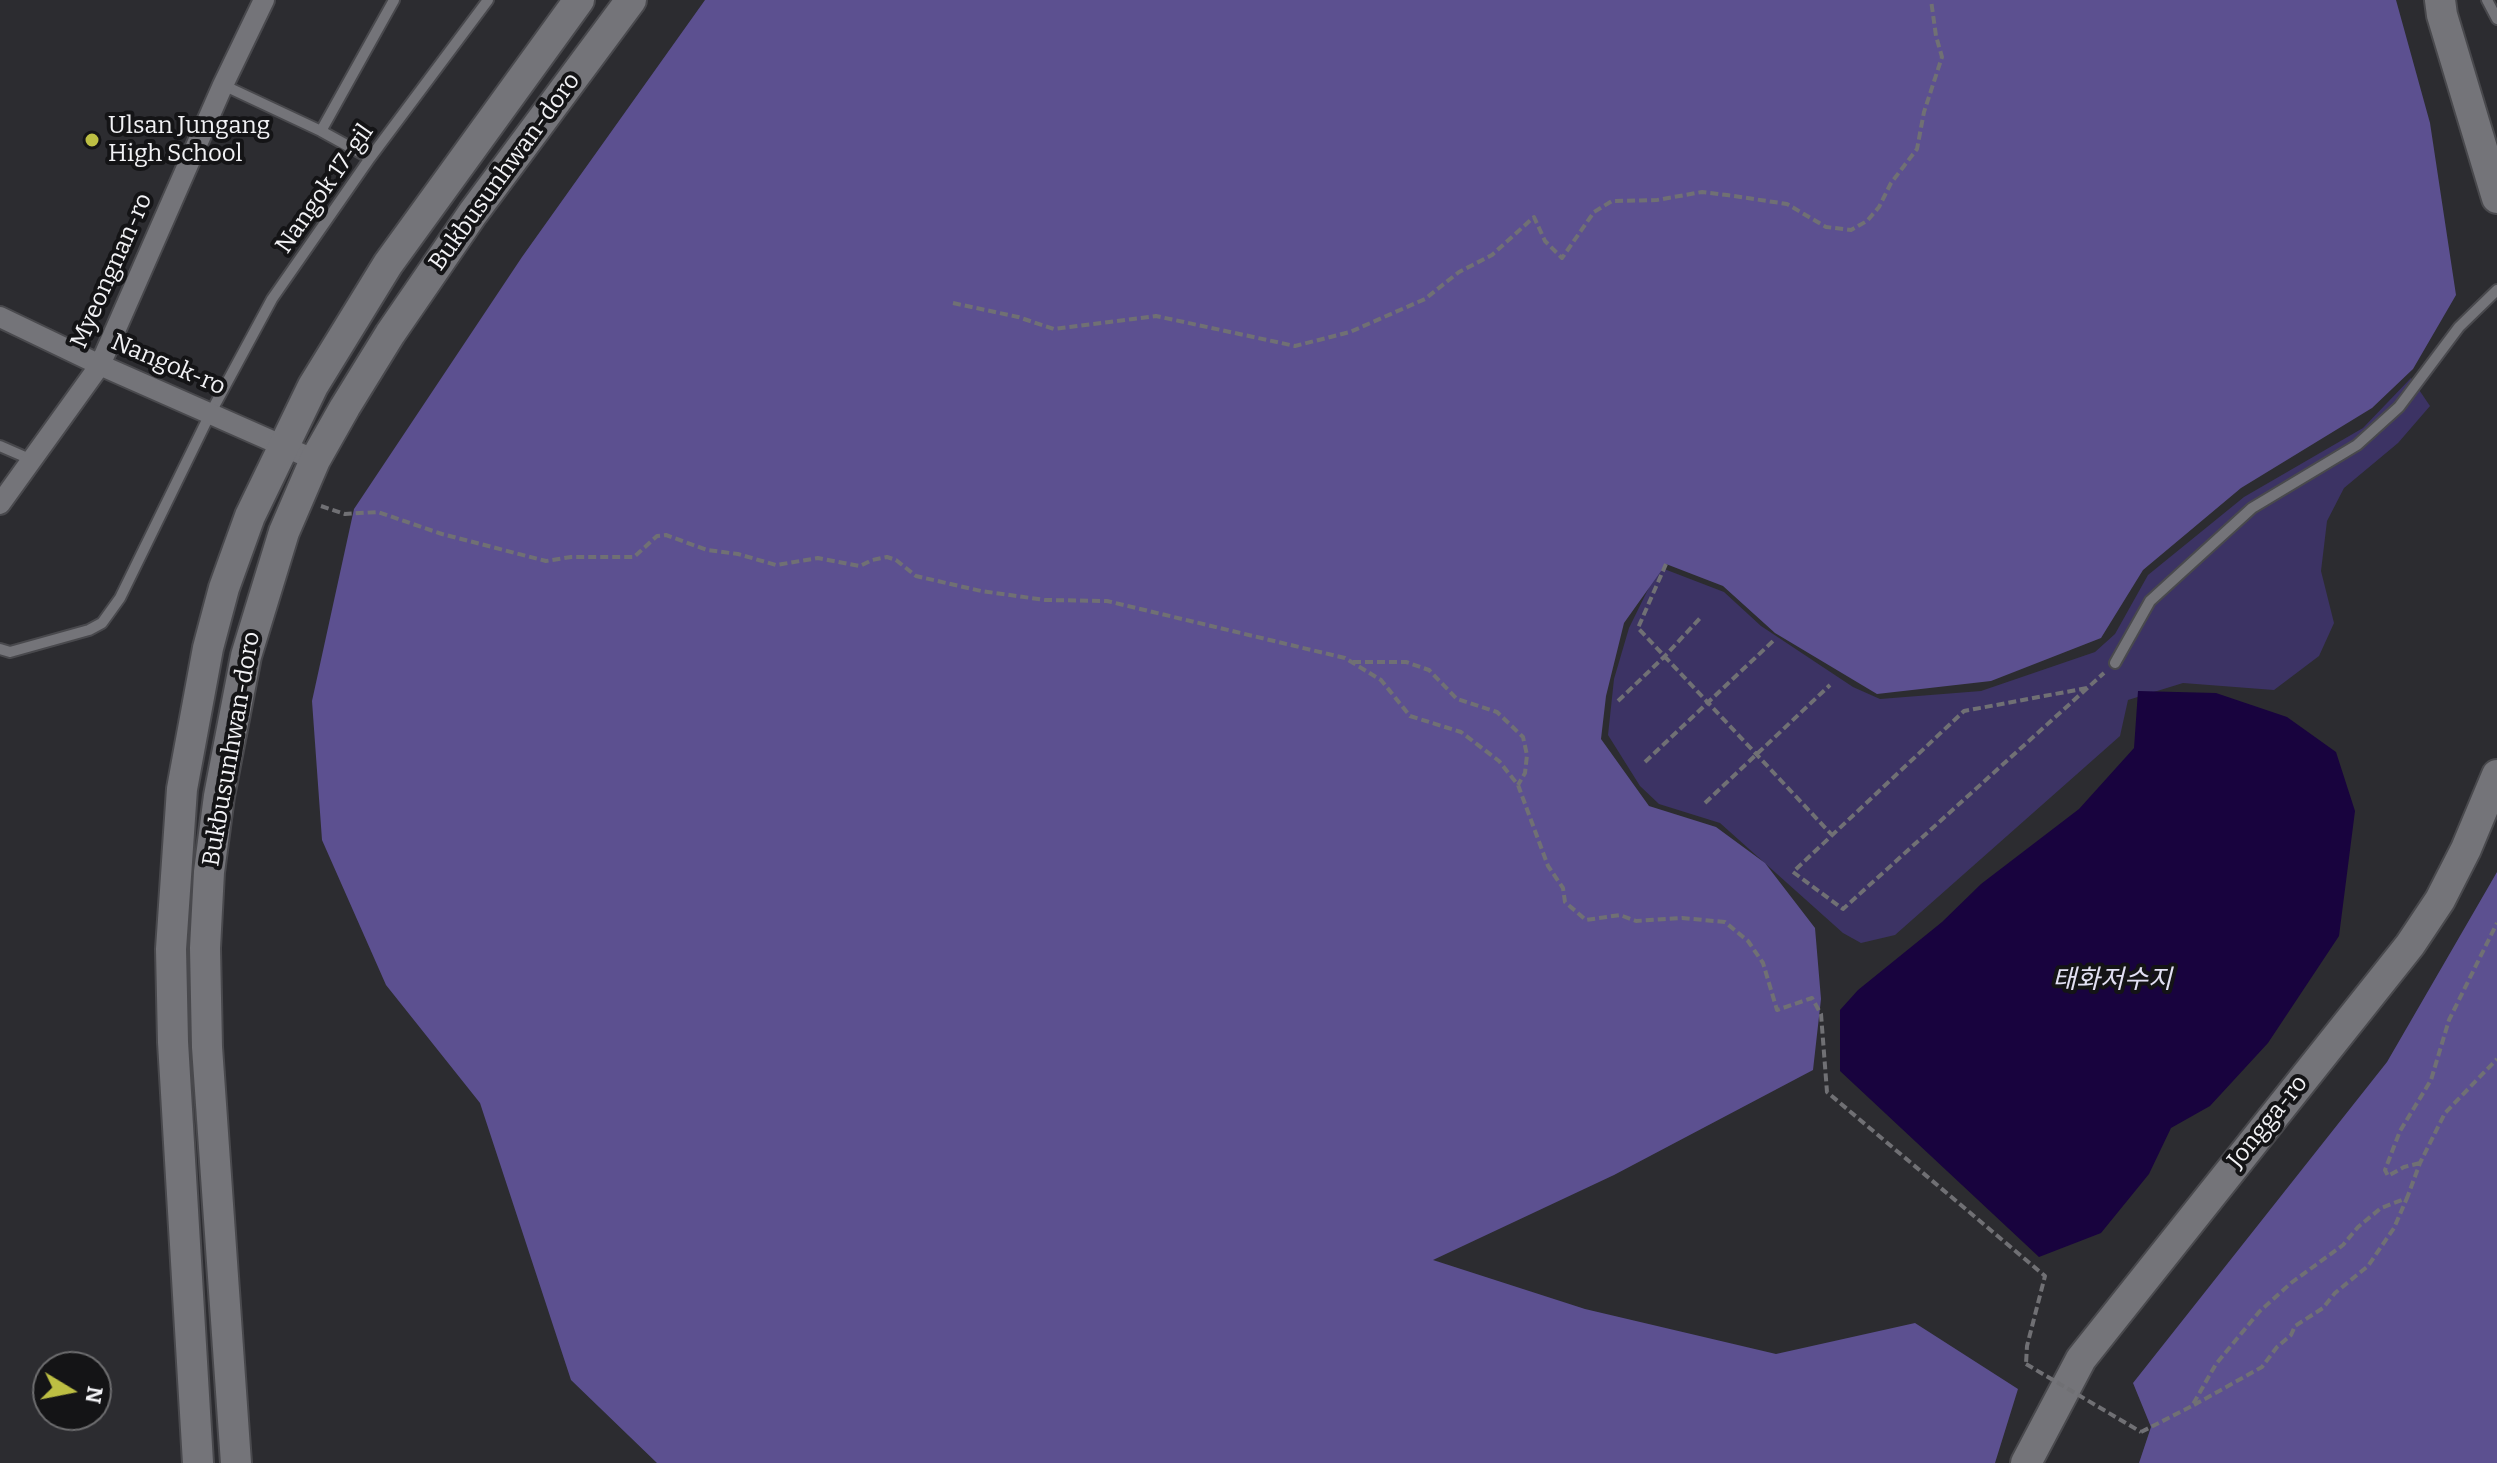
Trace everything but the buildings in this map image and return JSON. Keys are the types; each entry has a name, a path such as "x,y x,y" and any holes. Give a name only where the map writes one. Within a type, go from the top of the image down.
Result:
{"main road":[{"name":"Bukbusunhwan-doro","path":"198,1463 173,1042 171,949 182,789 208,648 224,588 245,531 282,445 313,386 388,264 579,0"},
{"name":"Bukbusunhwan-doro","path":"236,1463 207,1047 205,948 209,872 219,796 246,656 284,532 315,460 345,407 421,287 631,0"},
{"path":"2440,0 2497,198"},
{"name":"Jongga-ro","path":"2026,1463 2081,1359 2410,945 2440,900 2466,849 2497,775"}],"street":[{"name":"Myeongnan-ro","path":"0,504 100,365 223,85 264,0"},
{"name":"Nangok-ro","path":"0,317 315,460"}],"lane":[{"path":"321,131 394,0"},
{"name":"Nangok 17-gil","path":"0,649 10,652 89,630 102,623 120,598 211,412 272,299 370,158 488,0"},
{"path":"2487,0 2497,19"},
{"path":"223,85 370,158"},
{"path":"2115,663 2150,601 2252,508 2357,445 2399,407 2459,327 2497,290"},
{"path":"0,446 32,460"}],"path":[{"path":"953,303 1018,317 1054,329 1156,316 1295,346 1350,332 1425,299 1459,272 1492,255 1534,217 1545,241 1562,258 1594,212 1612,201 1657,200 1702,192 1787,204 1826,227 1851,230 1867,221 1879,207 1891,183 1917,149 1924,112 1942,57 1931,0"},
{"path":"323,493 318,505 345,514 378,512 442,534 546,561 571,557 634,557 657,536 666,535 707,550 738,554 776,565 818,558 860,566 887,557 896,560 916,576 981,591 1045,600 1107,601 1230,628 1288,646 1324,651 1352,662 1381,680 1410,716 1461,732 1499,761 1518,785 1548,866 1563,888 1565,902 1586,920 1620,915 1636,921 1682,918 1725,922 1748,941 1763,963 1777,1010 1812,998 1821,1014 1827,1092 2045,1276 2027,1346 2026,1364 2141,1432 2262,1367 2291,1335 2295,1326 2323,1308 2335,1293 2368,1266 2394,1228 2420,1163 2445,1113 2497,1059"},
{"path":"1666,564 1638,628 1832,835"},
{"path":"1618,701 1702,616"},
{"path":"1645,762 1773,641"},
{"path":"1352,662 1406,662 1429,670 1457,699 1497,712 1523,737 1527,755 1525,773 1518,785"},
{"path":"2087,688 1964,711 1793,872 1843,909 2115,663"},
{"path":"1705,803 1830,685"},
{"path":"2420,1163 2388,1176 2385,1170 2400,1131 2431,1080 2449,1020 2497,923"},
{"path":"2192,1406 2216,1364 2259,1312 2291,1283 2343,1245 2358,1227 2381,1208 2407,1198"}],"shaded area":[{"path":"705,0 2396,0 2430,123 2456,295 2413,369 2372,408 2241,488 2143,570 2101,638 1991,681 1877,694 1775,633 1723,586 1666,564 1624,623 1606,696 1601,739 1649,806 1716,827 1765,863 1815,928 1821,999 1813,1070 1614,1175 1433,1260 1585,1309 1776,1354 1915,1323 2018,1389 1995,1463 657,1463 571,1380 480,1103 386,985 322,840 312,701 354,509 522,257"},
{"path":"2411,378 2430,406 2398,443 2344,488 2327,521 2321,571 2334,623 2319,656 2274,690 2183,683 2128,700 2120,736 1895,935 1861,943 1843,933 1720,823 1659,804 1640,786 1608,735 1614,679 1629,628 1659,567 1724,592 1761,626 1853,687 1880,699 1981,691 2095,652 2115,634 2148,575 2244,497 2363,428"},
{"path":"2497,872 2497,1463 2139,1463 2151,1427 2133,1383 2387,1062"}],"water":[{"name":"태화저수지","path":"2138,691 2216,693 2287,717 2336,752 2355,811 2339,936 2268,1043 2210,1106 2171,1128 2149,1174 2101,1233 2039,1257 1840,1071 1840,1010 1858,990 1942,922 1981,884 2079,809 2134,748"}],"place":[{"name":"Ulsan Jungang High School","path":"92,140"}]}
